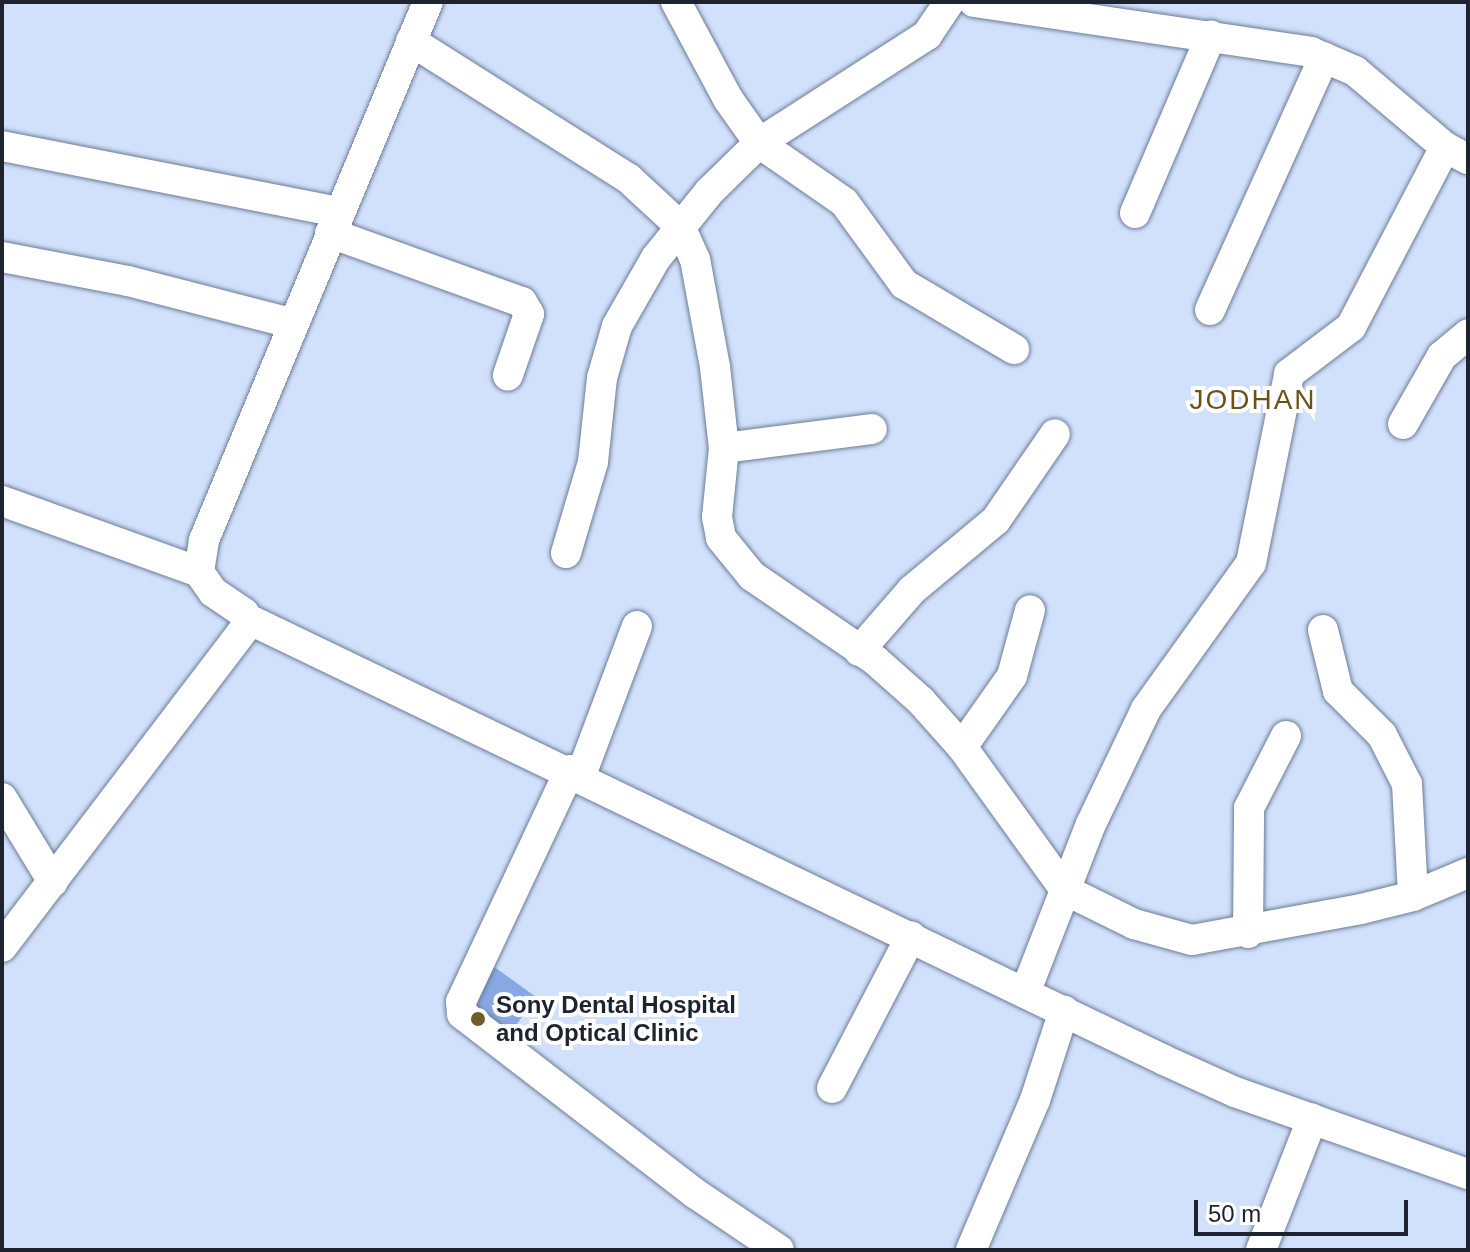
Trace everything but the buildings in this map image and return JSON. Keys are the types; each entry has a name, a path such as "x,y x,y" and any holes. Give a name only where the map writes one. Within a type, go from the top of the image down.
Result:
{"street":[{"path":"199,572 204,540 428,2"},
{"path":"676,2 728,99 759,143 844,202 904,284 1014,349"},
{"path":"566,553 593,462 602,378 617,326 635,288 680,226 759,143 927,35 949,2"},
{"path":"974,2 1211,36 1324,58 1376,86 1456,153 1351,327 1289,374 1251,563 1146,709 1065,890 1025,993"},
{"path":"1135,213 1211,36"},
{"path":"411,41 628,178 680,226 706,305 724,448 717,517 721,538 732,557 921,701 962,747 1065,890 1097,908 1168,935 1192,940 1248,933 1413,896 1468,873"},
{"path":"1210,310 1324,58"},
{"path":"2,146 334,222 522,302 529,314 508,375"},
{"path":"2,257 141,284 294,324"},
{"path":"1403,424 1442,356 1468,334"},
{"path":"724,448 872,429"},
{"path":"859,651 912,590 996,520 1055,434"},
{"path":"2,501 199,572 213,592 246,618 575,772 1025,993 1235,1092 1468,1174"},
{"path":"962,747 1012,676 1030,610"},
{"path":"2,947 242,633 246,618"},
{"path":"637,626 575,772 461,1002 462,1014 696,1194 779,1250"},
{"path":"1323,630 1338,691 1382,735 1407,784 1413,896"},
{"path":"1248,933 1249,808 1286,736"},
{"path":"2,798 53,882"},
{"path":"832,1088 911,936"},
{"path":"971,1250 1035,1100 1064,1011"},
{"path":"1261,1250 1312,1119"}],"place":[{"name":"Sony Dental Hospital and Optical Clinic","path":"478,1019"}],"district":[{"name":"JODHAN","path":"1253,400"}]}
